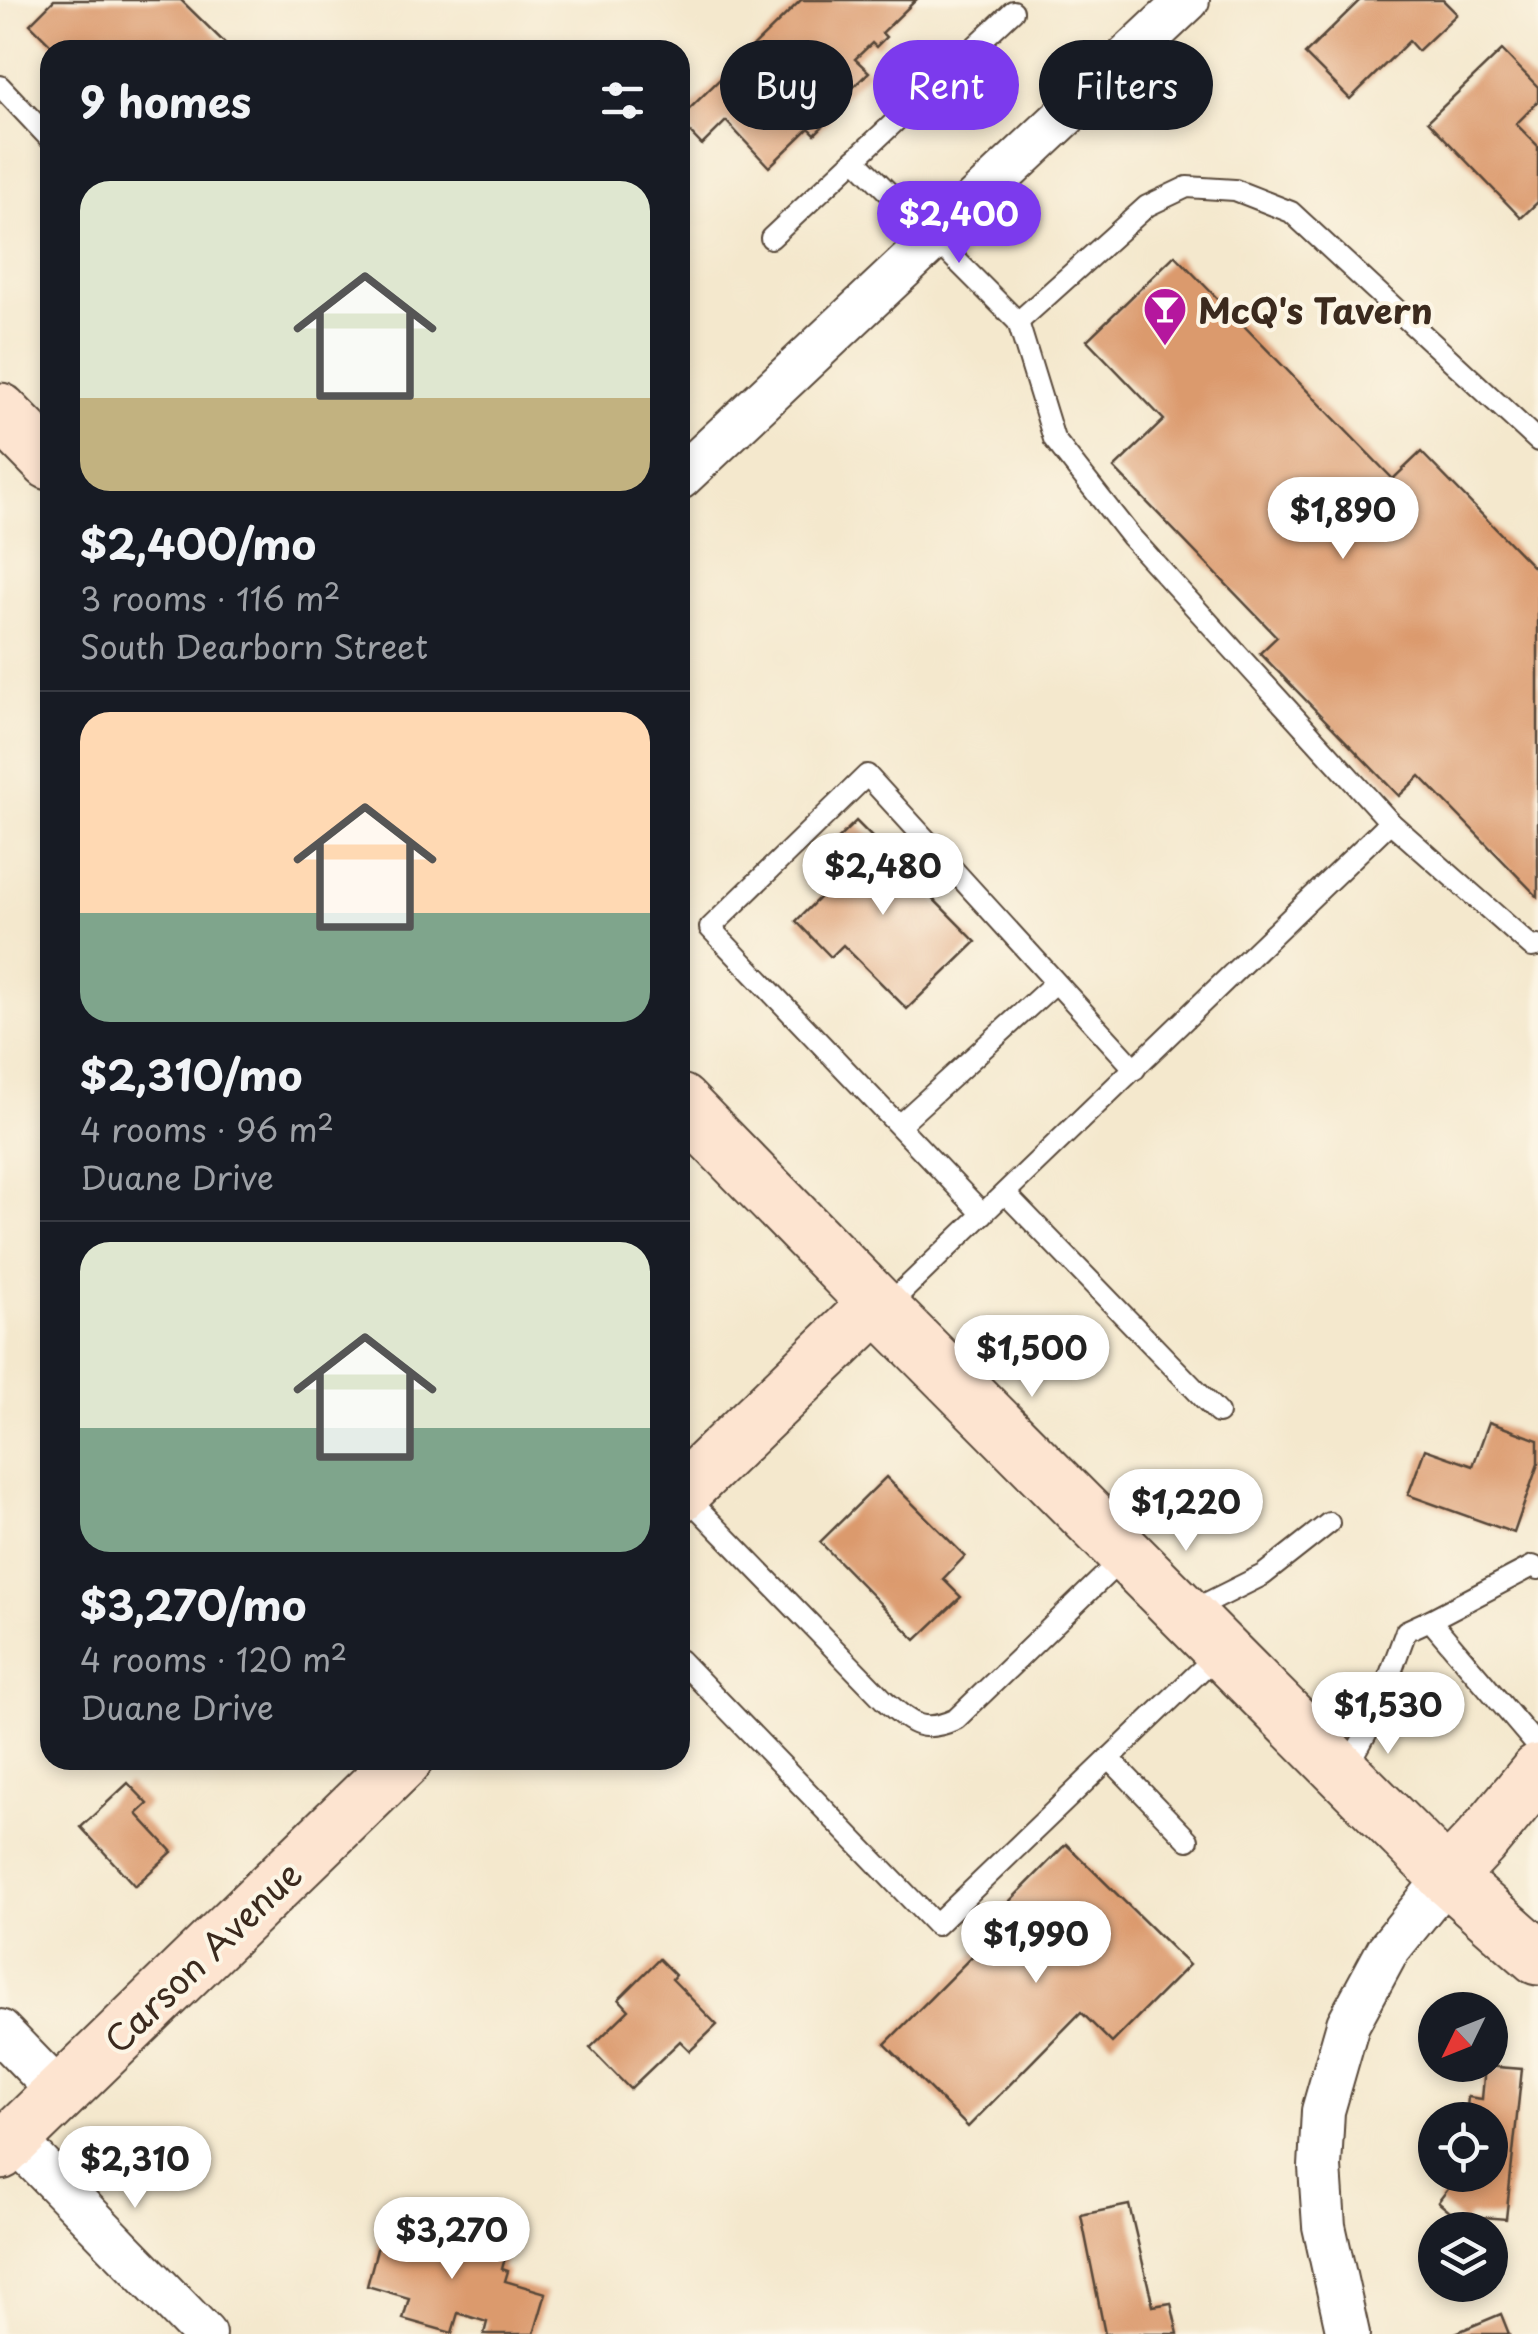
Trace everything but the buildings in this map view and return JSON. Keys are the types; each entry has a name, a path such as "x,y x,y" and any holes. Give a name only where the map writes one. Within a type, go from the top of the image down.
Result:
{"main road":[{"path":"0,411 40,452"},
{"path":"690,1112 1447,1877 1538,1957"},
{"path":"690,1485 880,1307"},
{"name":"Carson Avenue","path":"7,2145 394,1770"},
{"path":"1447,1877 1538,1772"}],"street":[{"path":"690,469 1188,0"},
{"path":"1348,2334 1324,2226 1320,2167 1323,2110 1348,2024 1388,1950 1447,1877"},
{"path":"0,2031 60,2093"},
{"path":"7,2145 204,2334"}],"lane":[{"path":"771,238 1013,11"},
{"path":"0,86 40,129"},
{"path":"855,159 1018,322 1054,438 1131,536 1390,822 1532,947 1538,946"},
{"path":"1018,322 1147,206 1187,186 1235,190 1291,212 1538,442"},
{"path":"983,1214 710,928 867,775 1135,1069"},
{"path":"880,1307 983,1214 1390,822"},
{"path":"898,1125 1055,983"},
{"path":"1005,1193 1218,1414"},
{"path":"690,1502 884,1700 913,1725 925,1727 936,1728 956,1719 1126,1554"},
{"path":"690,1670 936,1925 1109,1758 1203,1632 1263,1575 1329,1523"},
{"path":"1344,1774 1373,1721 1406,1630 1533,1566 1538,1569"},
{"path":"1430,1620 1538,1747"},
{"path":"1109,1758 1188,1840"}],"place":[{"name":"McQ's Tavern","path":"1165,347"}]}
